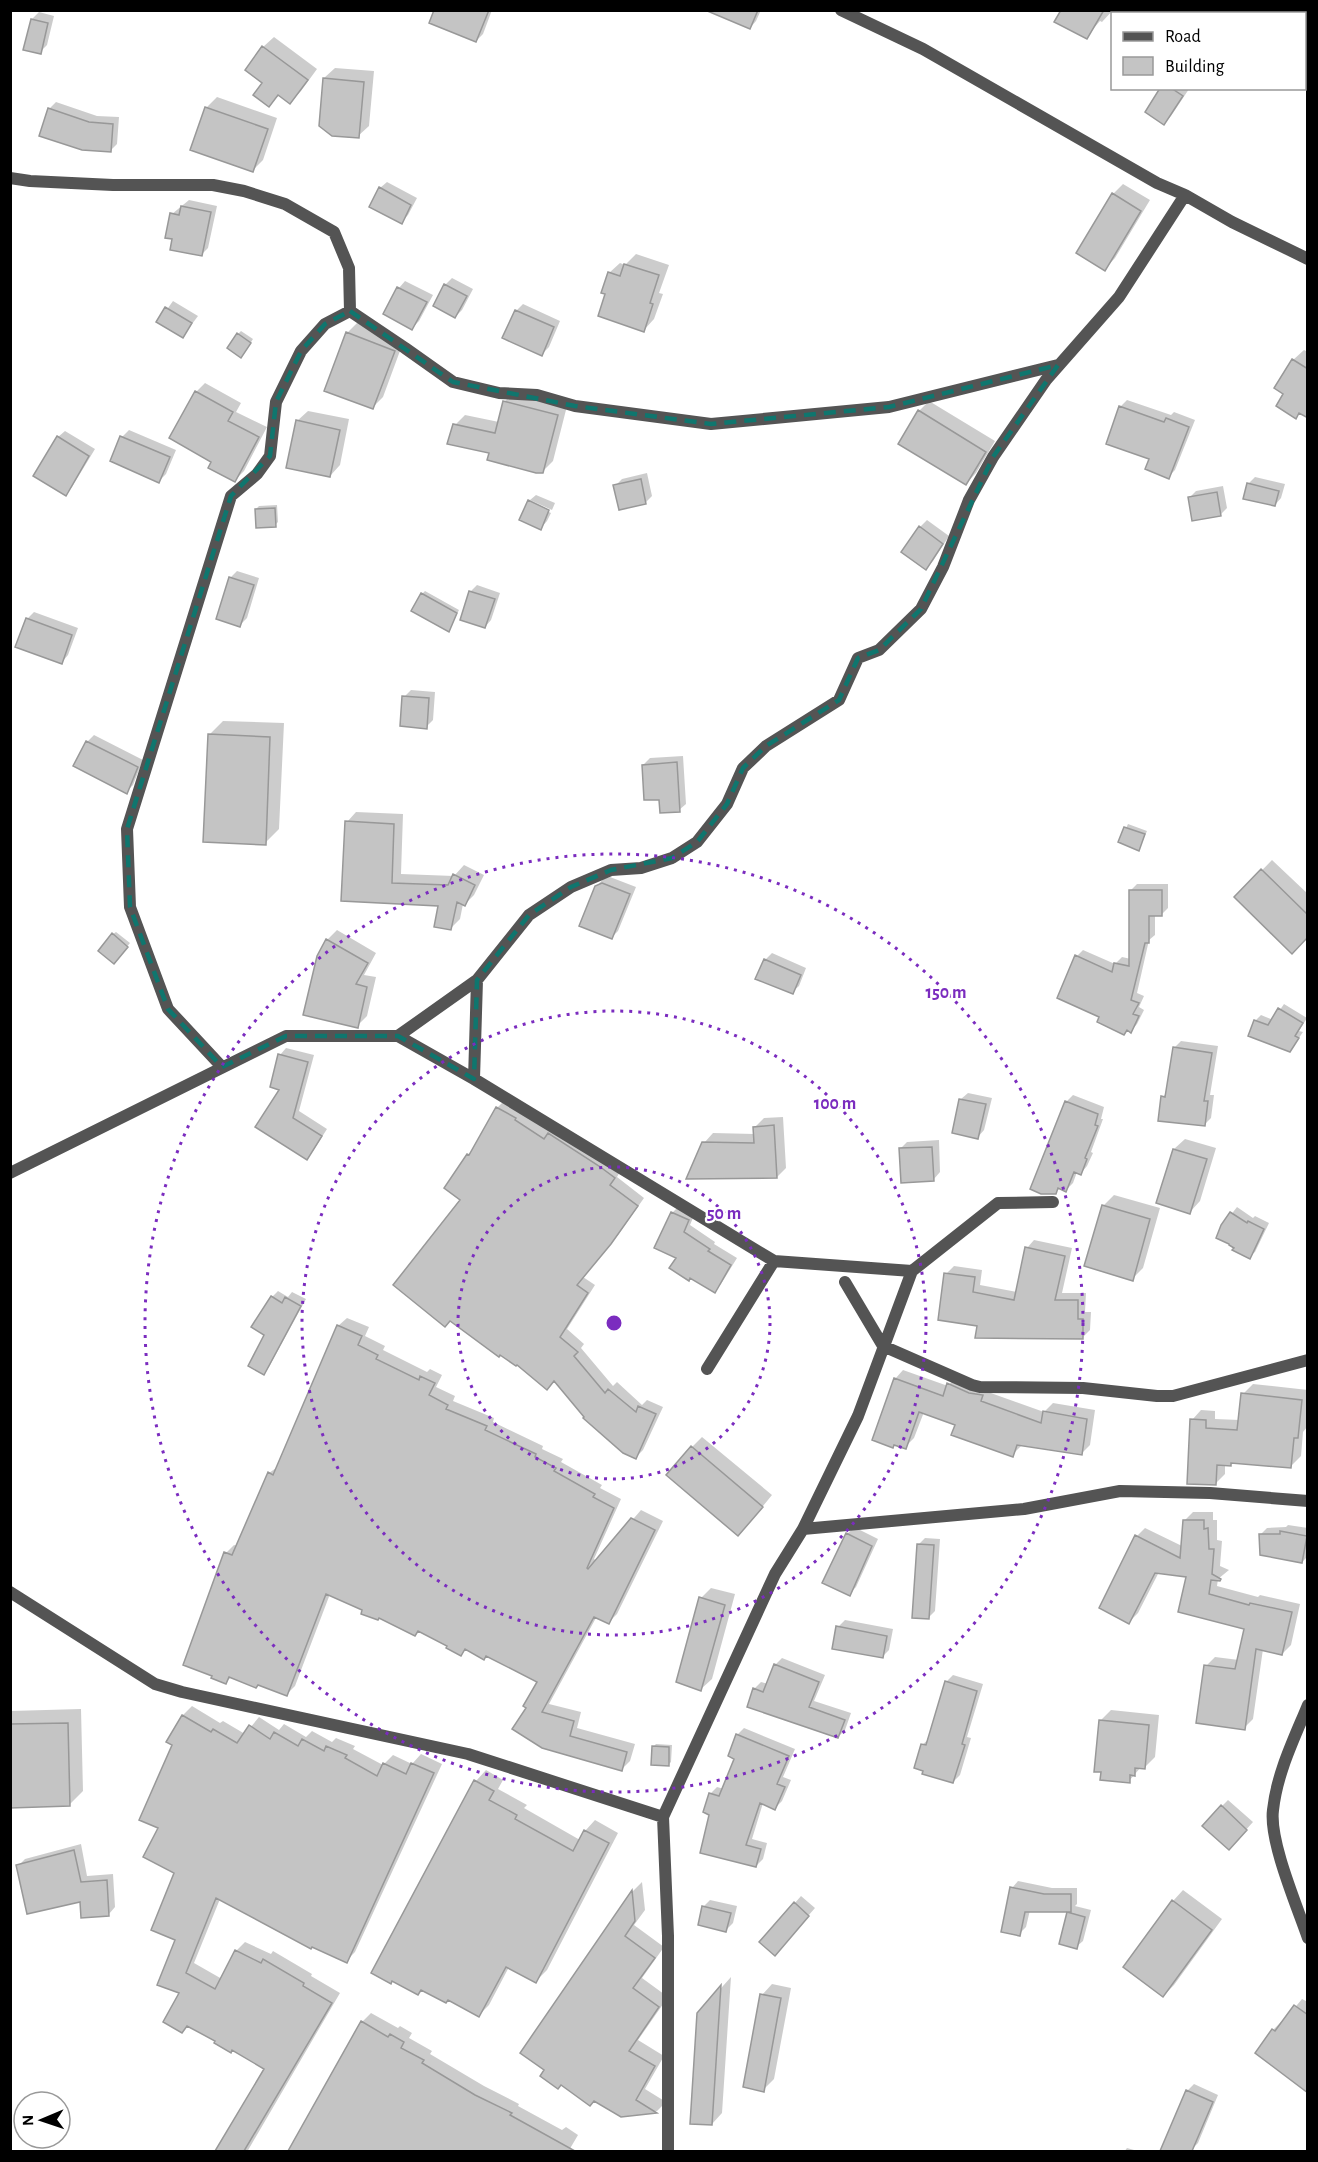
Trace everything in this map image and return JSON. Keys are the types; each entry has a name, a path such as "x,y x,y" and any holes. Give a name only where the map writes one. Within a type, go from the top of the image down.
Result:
{"street":[{"path":"841,10 924,49 1157,183 1185,195 1232,222 1308,259"},
{"path":"10,178 113,185 213,185 244,191 285,204 334,231 349,268 350,311"},
{"path":"398,1036 477,980 529,915 571,887 611,870 641,868 672,858 697,842 727,804 743,768 766,746 839,700 858,657 879,650 921,609 943,567 969,500 993,457 1058,366 1119,297 1185,195"},
{"path":"350,311 453,382 499,393 537,395 575,406 711,424 889,407 1058,366"},
{"path":"222,1067 168,1009 130,906 127,829 231,496 257,474 270,456 276,402 302,351 325,324 350,311"},
{"path":"474,1079 477,980"},
{"path":"10,1173 286,1036 398,1036 474,1079 774,1261 912,1271"},
{"path":"668,2151 668,1936 663,1817 775,1574 803,1529 858,1416 912,1271 998,1203 1053,1203"},
{"path":"706,1369 774,1261"},
{"path":"844,1282 883,1346 980,1387 1083,1388 1173,1396 1308,1360"},
{"path":"803,1529 1024,1509 1120,1491 1210,1493 1308,1501"},
{"path":"10,1592 155,1684 182,1692 468,1754 663,1817"},
{"path":"1308,1705 1283,1764 1272,1811 1274,1835 1308,1938"}],"highlighted area":[{"path":"350,311 453,382 575,406 711,424 889,407 1058,365 993,457 921,609 879,650 858,658 839,700 766,746 743,768 727,804 697,842 672,858 611,870 571,887 529,915 477,980 474,1079 398,1036 286,1036 222,1067 168,1009 130,907 127,829 231,496 270,456 276,402 301,351 325,324"}],"building":[{"path":"434,10 489,10 476,42 429,23"},
{"path":"705,10 758,10 750,29"},
{"path":"1061,10 1104,10 1087,39 1054,22"},
{"path":"31,19 48,23 41,54 23,50"},
{"path":"262,46 308,80 290,104 278,95 269,107 253,95 262,83 245,70"},
{"path":"323,78 364,82 359,138 332,136 319,126"},
{"path":"1159,90 1174,90 1183,96 1164,125 1145,112"},
{"path":"205,107 268,129 253,172 190,150"},
{"path":"48,108 89,122 113,124 111,152 82,150 39,136"},
{"path":"379,187 411,205 402,224 369,207"},
{"path":"1112,193 1141,211 1105,271 1076,253"},
{"path":"181,206 211,212 202,256 170,250 172,239 165,238 170,213 179,215"},
{"path":"624,264 659,275 644,332 598,316 605,294 601,293 608,272 620,276"},
{"path":"444,284 467,296 455,318 433,306"},
{"path":"397,287 427,302 412,330 383,314"},
{"path":"165,307 192,323 183,338 156,322"},
{"path":"515,310 554,327 542,356 502,338"},
{"path":"346,332 395,351 373,409 324,391"},
{"path":"237,333 251,343 241,358 227,348"},
{"path":"1292,359 1308,369 1308,418 1299,413 1296,419 1276,406 1283,394 1274,388"},
{"path":"195,391 233,412 228,421 259,437 235,482 208,468 211,462 169,438"},
{"path":"503,401 558,415 543,473 487,460 489,453 447,444 453,424 495,433"},
{"path":"1119,406 1164,422 1166,418 1189,427 1169,479 1145,469 1149,459 1106,444"},
{"path":"918,410 986,452 966,485 898,444"},
{"path":"296,420 340,430 330,477 286,468"},
{"path":"57,436 89,456 66,496 33,476"},
{"path":"120,436 170,457 159,483 110,461"},
{"path":"641,479 646,504 619,510 613,485"},
{"path":"1247,483 1279,491 1275,506 1243,499"},
{"path":"1217,492 1221,516 1192,521 1188,497"},
{"path":"528,500 549,510 541,530 519,520"},
{"path":"275,508 276,527 256,528 255,509"},
{"path":"919,526 943,544 926,570 901,552"},
{"path":"229,577 254,585 240,627 216,619"},
{"path":"469,591 495,599 485,628 460,620"},
{"path":"421,593 457,613 449,632 411,611"},
{"path":"26,618 72,635 62,664 15,647"},
{"path":"402,696 429,698 427,729 400,726"},
{"path":"208,734 270,737 266,845 203,842"},
{"path":"86,741 138,767 127,794 73,766"},
{"path":"677,762 680,812 660,813 659,800 644,800 642,765"},
{"path":"345,821 394,824 392,883 448,885 453,874 475,885 465,906 457,902 451,930 434,927 438,906 341,901"},
{"path":"1124,827 1145,834 1139,851 1118,842"},
{"path":"1261,869 1308,915 1308,937 1292,954 1234,897"},
{"path":"602,883 630,894 612,939 579,926 595,886"},
{"path":"1129,890 1162,890 1162,916 1149,916 1149,943 1145,943 1131,1000 1139,1003 1133,1014 1139,1016 1131,1033 1127,1030 1124,1035 1097,1022 1099,1017 1057,998 1075,955 1112,972 1114,963 1129,966"},
{"path":"112,933 128,947 114,964 98,951"},
{"path":"326,939 368,963 356,984 367,987 358,1028 303,1015 317,956"},
{"path":"764,959 801,975 793,994 755,979"},
{"path":"1278,1008 1303,1023 1295,1036 1299,1038 1290,1052 1248,1036 1254,1020 1268,1025"},
{"path":"1173,1047 1212,1053 1204,1101 1208,1101 1205,1126 1158,1121 1161,1096 1165,1097"},
{"path":"278,1054 308,1062 293,1118 322,1136 307,1160 255,1127 279,1090 270,1087"},
{"path":"959,1099 986,1104 978,1139 952,1133"},
{"path":"1065,1101 1098,1114 1095,1125 1098,1126 1081,1175 1074,1172 1066,1192 1058,1188 1056,1194 1041,1194 1030,1189"},
{"path":"496,1107 516,1118 515,1120 544,1139 548,1133 599,1166 615,1178 610,1185 638,1206 611,1244 577,1285 588,1293 560,1337 578,1352 574,1356 605,1393 608,1389 636,1412 638,1406 656,1414 636,1459 623,1453 583,1418 554,1381 547,1390 517,1365 500,1355 499,1357 450,1321 445,1327 393,1285 460,1200 444,1188 467,1154 469,1155"},
{"path":"774,1125 777,1178 686,1179 702,1142 754,1143 753,1127"},
{"path":"932,1147 934,1181 901,1183 899,1148"},
{"path":"1173,1149 1207,1159 1190,1214 1156,1203"},
{"path":"1102,1205 1150,1219 1133,1281 1084,1266"},
{"path":"671,1212 689,1220 684,1232 731,1265 715,1293 690,1278 689,1281 669,1268 676,1258 654,1248"},
{"path":"1230,1212 1247,1223 1248,1221 1264,1229 1250,1259 1232,1250 1234,1248 1229,1244 1216,1238"},
{"path":"1025,1247 1065,1256 1055,1300 1078,1300 1078,1319 1083,1319 1083,1339 975,1338 977,1326 938,1320 944,1273 975,1277 973,1292 1014,1300"},
{"path":"271,1296 282,1303 285,1297 301,1306 264,1375 248,1366 264,1335 251,1327"},
{"path":"337,1325 362,1336 358,1345 378,1355 376,1359 419,1380 420,1376 435,1383 429,1395 448,1405 446,1409 487,1426 485,1430 536,1454 535,1457 556,1468 554,1471 595,1494 593,1497 614,1508 588,1569 631,1518 655,1530 609,1624 594,1617 542,1712 574,1721 570,1736 627,1752 622,1771 542,1748 512,1729 526,1708 523,1706 537,1682 486,1656 484,1660 465,1649 461,1656 418,1631 415,1636 379,1618 378,1620 361,1614 362,1610 326,1594 287,1696 258,1685 256,1688 229,1677 226,1684 183,1665 224,1552 232,1555 268,1472 273,1475"},
{"path":"894,1378 943,1396 947,1383 969,1393 983,1395 981,1401 1041,1423 1043,1411 1087,1419 1082,1455 1017,1445 1013,1457 951,1435 955,1425 919,1412 906,1449 894,1445 893,1448 872,1440"},
{"path":"1241,1393 1302,1400 1298,1438 1294,1438 1291,1468 1231,1463 1231,1466 1217,1465 1216,1485 1187,1484 1190,1419 1206,1420 1206,1428 1237,1430"},
{"path":"691,1446 763,1507 738,1536 666,1475"},
{"path":"1183,1520 1204,1520 1204,1529 1208,1528 1209,1549 1214,1549 1212,1574 1221,1579 1220,1581 1211,1580 1209,1594 1249,1605 1250,1603 1292,1612 1282,1655 1256,1649 1245,1730 1196,1723 1204,1665 1235,1669 1244,1629 1178,1612 1186,1577 1155,1573 1129,1624 1099,1608 1135,1535 1180,1558"},
{"path":"1280,1531 1307,1536 1302,1563 1260,1555 1259,1534 1280,1534"},
{"path":"846,1533 872,1546 850,1596 822,1583"},
{"path":"917,1544 934,1545 929,1619 912,1618"},
{"path":"699,1597 725,1605 701,1691 676,1682"},
{"path":"836,1626 887,1636 883,1658 832,1649"},
{"path":"774,1664 819,1682 809,1707 845,1720 838,1738 747,1707 753,1688 763,1692"},
{"path":"945,1681 977,1691 962,1744 965,1745 953,1783 922,1774 923,1771 914,1768 921,1744 926,1745"},
{"path":"182,1715 211,1732 213,1729 237,1743 249,1725 270,1739 274,1732 298,1746 302,1739 324,1751 326,1746 347,1755 345,1758 377,1776 383,1763 406,1774 411,1763 434,1773 347,1963 312,1947 311,1949 216,1898 186,1973 215,1989 235,1950 261,1963 263,1959 304,1983 303,1986 332,2003 244,2151 215,2151 264,2069 232,2050 231,2053 214,2043 215,2041 187,2026 182,2033 163,2022 179,1993 157,1985 175,1940 151,1930 174,1873 143,1857 158,1828 139,1820 172,1745 166,1742"},
{"path":"1099,1720 1149,1725 1145,1769 1135,1768 1135,1776 1130,1775 1130,1783 1100,1780 1101,1772 1094,1772"},
{"path":"68,1723 70,1806 10,1808 10,1724"},
{"path":"736,1734 789,1756 777,1784 785,1787 775,1810 760,1803 746,1845 761,1849 756,1867 700,1853 709,1815 703,1812 709,1793 719,1796 734,1759 728,1756"},
{"path":"652,1746 669,1747 669,1766 651,1765"},
{"path":"474,1780 494,1791 489,1800 517,1815 515,1819 573,1851 584,1830 609,1843 536,1983 506,1967 479,2017 448,2000 446,2003 421,1990 418,1995 371,1973"},
{"path":"1221,1805 1247,1830 1229,1850 1202,1826"},
{"path":"74,1850 81,1882 107,1880 109,1916 81,1918 80,1902 27,1914 16,1865"},
{"path":"1010,1887 1044,1894 1071,1894 1071,1912 1025,1912 1020,1936 1001,1932"},
{"path":"632,1890 635,1921 625,1936 655,1958 633,1988 659,2007 629,2051 655,2066 636,2100 657,2113 621,2117 594,2101 590,2106 561,2085 558,2089 540,2076 544,2070 520,2053"},
{"path":"1172,1900 1212,1930 1163,1997 1123,1967"},
{"path":"794,1902 809,1916 775,1956 759,1942"},
{"path":"702,1906 731,1913 726,1932 698,1925"},
{"path":"1067,1912 1085,1917 1077,1949 1059,1944"},
{"path":"721,1985 712,2125 690,2124 697,2013"},
{"path":"760,1994 781,1998 764,2092 743,2087"},
{"path":"1294,2005 1308,2015 1308,2093 1255,2053 1272,2029 1275,2031"},
{"path":"361,2021 388,2037 390,2034 404,2042 401,2048 424,2060 422,2063 575,2151 288,2151"},
{"path":"1186,2090 1213,2102 1192,2151 1160,2151"}]}
